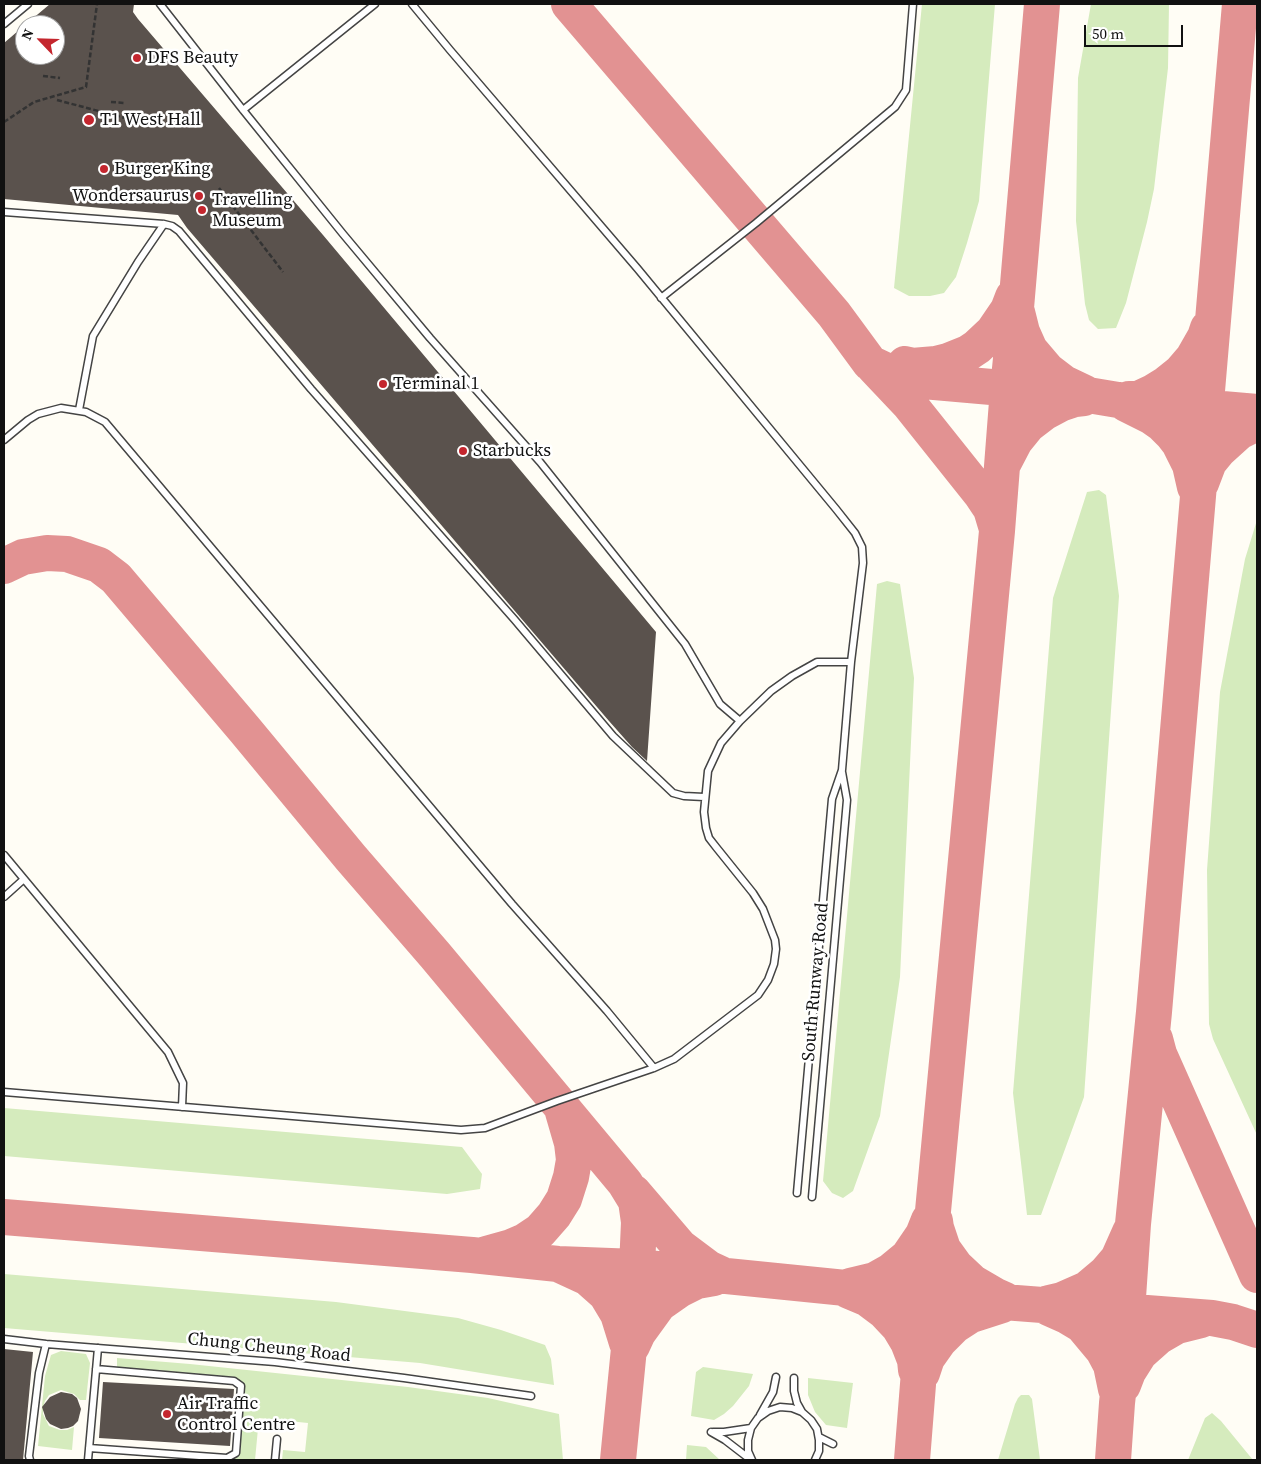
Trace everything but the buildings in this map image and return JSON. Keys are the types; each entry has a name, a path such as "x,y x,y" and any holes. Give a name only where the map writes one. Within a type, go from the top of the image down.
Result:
{"lane":[{"path":"4,24 28,4"},
{"path":"160,4 243,110 430,338 540,462 685,644 720,704 740,721"},
{"path":"243,110 375,4"},
{"name":"South Runway Road","path":"412,4 661,298 836,509 855,533 862,547 863,562 851,662 842,770 847,800 812,1197"},
{"path":"661,298 895,107 906,90 913,4"},
{"path":"4,212 164,224 180,231 310,388 514,619 613,736 672,793 704,797"},
{"path":"79,410 93,336 138,262 164,224"},
{"path":"4,440 38,414 61,408 86,412 105,422 506,897 607,1011 654,1068"},
{"path":"4,1092 461,1130 484,1128 654,1068 674,1059 758,995 768,980 774,964 776,949 776,940 763,909 753,893 709,838 704,812 704,797 708,771 714,757 721,744 740,721 772,691 792,676 817,662 851,662"},
{"name":"South Runway Road","path":"796,1193 832,799 842,770"},
{"path":"4,855 168,1052 184,1083 182,1107"},
{"path":"4,897 24,879"},
{"name":"Chung Cheung Road","path":"4,1340 274,1362 414,1379 531,1396"},
{"path":"30,1460 39,1373 46,1344"},
{"path":"88,1460 98,1348"},
{"path":"89,1448 227,1458 236,1453 241,1386 234,1381 96,1369"},
{"path":"752,1460 748,1450 751,1428 773,1392 776,1376"},
{"path":"794,1378 794,1391 802,1412"},
{"path":"758,1418 768,1411 780,1407 792,1408 802,1412 817,1429 819,1437 815,1460"},
{"path":"751,1428 711,1432 752,1460"},
{"path":"819,1437 833,1444"},
{"path":"275,1460 277,1438"}],"path":[{"path":"4,122 34,102 86,87 97,4"},
{"path":"43,76 60,78"},
{"path":"57,100 140,122"},
{"path":"111,102 126,103"},
{"path":"219,188 283,272"}],"green space":[{"path":"922,4 995,4 979,201 967,243 956,277 944,293 930,296 909,296 894,288"},
{"path":"1091,4 1169,4 1168,68 1154,189 1147,222 1126,303 1116,328 1098,329 1089,320 1085,304 1076,221 1078,78"},
{"path":"1099,490 1106,495 1119,596 1084,1097 1041,1215 1027,1215 1013,1093 1053,598 1087,492"},
{"path":"1257,520 1257,1135 1213,1039 1209,1024 1207,870 1220,692 1245,559"},
{"path":"887,581 900,584 914,678 900,977 880,1116 853,1191 843,1198 832,1193 823,1181 877,584"},
{"path":"4,1108 462,1147 482,1174 480,1189 447,1194 4,1156"},
{"path":"4,1274 336,1302 458,1318 545,1345 551,1359 554,1385 420,1363 4,1328"},
{"path":"61,1351 86,1354 90,1363 86,1400 80,1400 74,1394 61,1390 49,1395 43,1407 43,1414 49,1426 60,1430 74,1427 72,1450 38,1446 45,1376 51,1355"},
{"path":"117,1358 408,1387 488,1398 559,1414 563,1460 282,1460 283,1450 305,1452 308,1423 259,1418 255,1460 233,1460 240,1453 245,1385 235,1377 117,1367"},
{"path":"703,1367 753,1374 749,1386 733,1406 714,1420 691,1416 696,1372"},
{"path":"808,1378 853,1383 847,1428 826,1425 815,1412 808,1395"},
{"path":"1021,1395 1029,1395 1032,1399 1040,1460 998,1460 1015,1404"},
{"path":"1212,1413 1221,1421 1253,1460 1188,1460 1205,1418"},
{"path":"687,1445 706,1447 720,1460 686,1460"}],"taxiway":[{"path":"569,4 834,314 870,363 906,378 923,381 1257,412"},
{"path":"912,1460 925,1296 997,531 1042,4"},
{"path":"1113,1460 1133,1224 1154,1012 1240,4"},
{"path":"905,364 912,366 936,364 968,353 993,332 1008,310 1013,297"},
{"path":"1017,312 1022,332 1030,350 1047,370 1064,383 1085,393"},
{"path":"1129,399 1138,399 1153,392 1181,372 1193,358 1208,328"},
{"path":"875,368 910,405 981,494 991,509 997,529"},
{"path":"1003,464 1015,441 1028,425 1045,412 1060,404 1084,398"},
{"path":"1126,404 1152,417 1172,434 1179,443 1190,465 1195,487"},
{"path":"1201,483 1209,462 1218,451 1239,432 1257,423"},
{"path":"4,566 23,557 47,553 67,554 99,565 116,578 625,1183 636,1201 639,1222 637,1267 618,1460"},
{"path":"1155,1039 1159,1054 1257,1275"},
{"path":"486,1254 511,1247 525,1241 540,1231 554,1215 564,1199 574,1160 572,1143 563,1112"},
{"path":"633,1192 680,1247 708,1268 721,1274"},
{"path":"4,1217 472,1255 558,1264 637,1267 925,1296 1212,1318 1233,1322 1257,1330"},
{"path":"850,1286 875,1280 891,1271 908,1257 923,1235 929,1220"},
{"path":"935,1221 943,1249 956,1267 972,1282 1005,1300"},
{"path":"1049,1303 1062,1300 1087,1289 1106,1273 1118,1259 1130,1232"},
{"path":"562,1266 588,1278 606,1294 618,1314 627,1343"},
{"path":"632,1346 638,1333 659,1304 679,1290 697,1281 714,1278"},
{"path":"849,1291 868,1299 884,1311 899,1327 908,1342 915,1360 916,1370"},
{"path":"922,1373 927,1358 939,1341 954,1326 971,1315 1002,1305"},
{"path":"1049,1308 1082,1325 1103,1350 1111,1365 1116,1389"},
{"path":"1123,1385 1128,1372 1140,1353 1158,1337 1177,1326 1201,1320"}],"place":[{"name":"DFS Beauty","path":"137,58"},
{"name":"T1 West Hall","path":"89,120"},
{"name":"Burger King","path":"104,169"},
{"name":"Wondersaurus","path":"199,196"},
{"name":"Travelling Museum","path":"202,210"},
{"name":"Terminal 1","path":"383,384"},
{"name":"Starbucks","path":"463,451"},
{"name":"Air Traffic Control Centre","path":"167,1414"}]}
